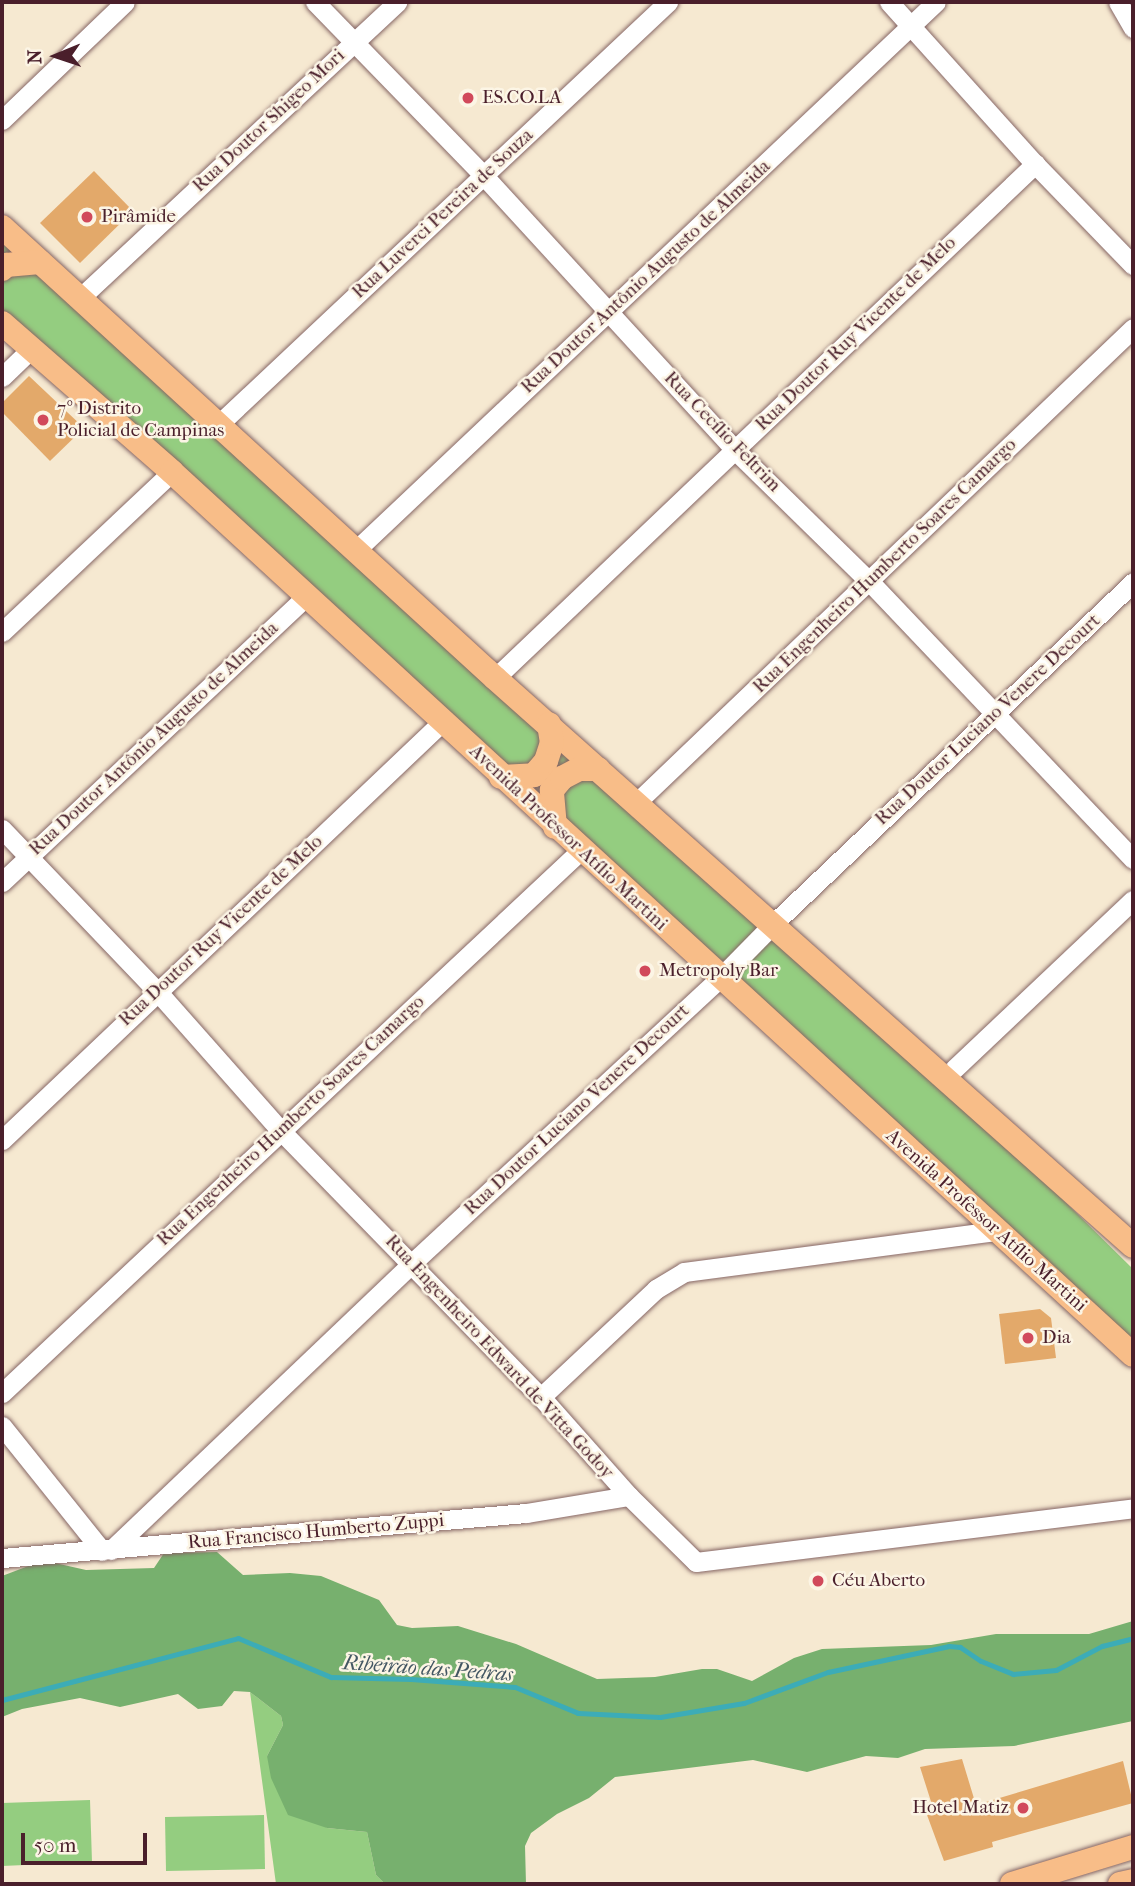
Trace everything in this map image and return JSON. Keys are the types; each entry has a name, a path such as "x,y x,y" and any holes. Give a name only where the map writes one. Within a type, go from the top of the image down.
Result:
{"main road":[{"path":"2,227 495,678 1133,1246"},
{"path":"2,270 6,265 40,262"},
{"name":"Avenida Professor Atílio Martini","path":"2,323 172,472 555,827 1133,1355"},
{"path":"501,777 534,775 546,761 552,743 549,724"},
{"path":"555,827 552,790 562,778 579,769 598,769"},
{"path":"1012,1884 1133,1847"},
{"path":"1120,1884 1133,1881"}],"street":[{"path":"2,120 125,2"},
{"name":"Rua Cecílio Feltrim","path":"315,2 484,176 735,450 870,582 1133,859"},
{"name":"Rua Doutor Shigeo Mori","path":"80,298 397,2"},
{"name":"Rua Luverci Pereira de Souza","path":"218,425 667,2"},
{"path":"889,2 1035,164 1133,265"},
{"name":"Rua Doutor Antônio Augusto de Almeida","path":"355,551 936,2"},
{"path":"1118,2 1133,28"},
{"name":"Rua Doutor Ruy Vicente de Melo","path":"495,678 1035,164"},
{"name":"Rua Engenheiro Humberto Soares Camargo","path":"636,803 1133,328"},
{"path":"2,377 31,349"},
{"path":"2,632 172,472"},
{"name":"Rua Doutor Luciano Venere Decourt","path":"107,1551 720,978 773,924 1133,582"},
{"name":"Rua Doutor Antônio Augusto de Almeida","path":"2,882 307,596"},
{"name":"Rua Doutor Ruy Vicente de Melo","path":"2,1140 442,722"},
{"name":"Rua Engenheiro Edward de Vitta Godoy","path":"2,829 157,991 281,1131 541,1397 629,1496 696,1562 1133,1508"},
{"name":"Rua Engenheiro Humberto Soares Camargo","path":"2,1392 581,850"},
{"path":"954,1069 1133,900"},
{"path":"541,1397 656,1289 684,1272 997,1231"},
{"path":"2,1426 107,1551"},
{"name":"Rua Francisco Humberto Zuppi","path":"2,1558 526,1513 629,1496"}],"green space":[{"path":"2,233 1047,1184 1133,1269 1133,1352 2,319"},
{"path":"217,1552 243,1575 290,1573 321,1576 379,1600 397,1625 412,1628 458,1626 516,1644 597,1679 655,1677 717,1669 752,1681 794,1658 822,1649 931,1645 996,1634 1089,1634 1133,1621 1133,1721 1014,1746 925,1749 898,1758 866,1756 807,1772 753,1760 615,1777 589,1798 557,1814 531,1833 525,1846 526,1884 385,1884 376,1875 367,1832 327,1828 288,1815 271,1778 267,1756 283,1725 281,1716 250,1692 234,1691 222,1706 198,1709 178,1694 120,1707 80,1698 22,1709 2,1717 2,1576 31,1565 55,1563 86,1570 154,1568 164,1553"},
{"path":"250,1692 281,1716 283,1725 267,1756 327,1828 367,1832 376,1875 385,1884 276,1884"},
{"path":"90,1800 92,1862 2,1866 2,1803"},
{"path":"264,1815 265,1869 166,1871 165,1817"}],"building":[{"name":"Pirâmide","path":"94,171 133,211 80,263 40,223"},
{"name":"7º Distrito Policial de Campinas","path":"29,376 84,428 50,461 2,412 2,403"},
{"name":"Dia","path":"1040,1309 1051,1318 1056,1358 1005,1364 999,1314"},
{"name":"Hotel Matiz","path":"962,1759 976,1805 1123,1761 1133,1803 992,1842 993,1847 944,1861 927,1815 934,1811 920,1767"}],"waterway":[{"name":"Ribeirão das Pedras","path":"2,1700 238,1638 331,1677 411,1679 515,1687 578,1713 660,1717 744,1703 828,1672 949,1646 960,1647 981,1661 1013,1674 1056,1670 1102,1646 1133,1638"}],"place":[{"name":"ES.CO.LA","path":"468,98"},
{"name":"Pirâmide","path":"87,217"},
{"name":"7º Distrito Policial de Campinas","path":"43,420"},
{"name":"Metropoly Bar","path":"645,971"},
{"name":"Dia","path":"1028,1338"},
{"name":"Céu Aberto","path":"818,1581"},
{"name":"Hotel Matiz","path":"1023,1808"}]}
